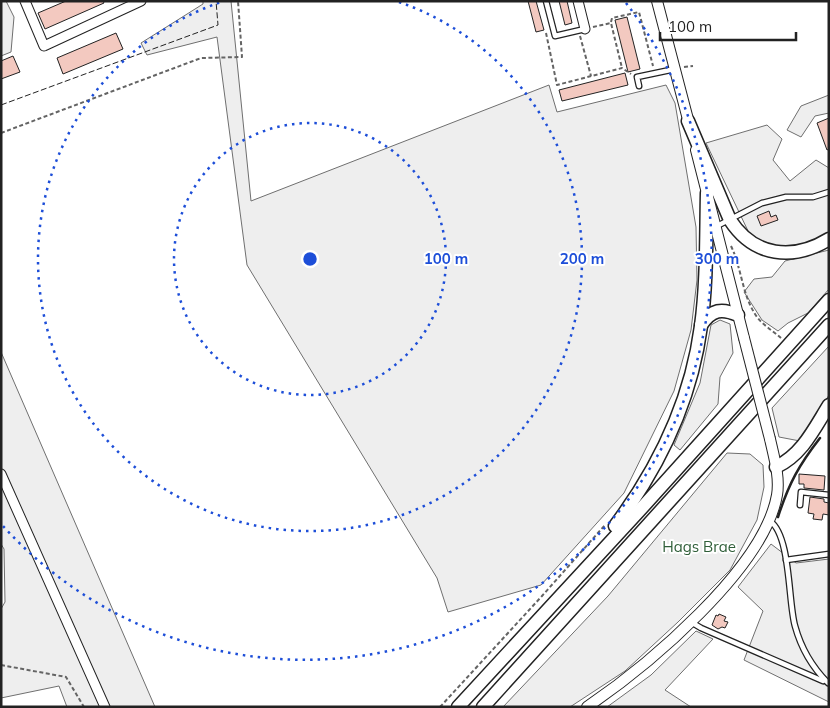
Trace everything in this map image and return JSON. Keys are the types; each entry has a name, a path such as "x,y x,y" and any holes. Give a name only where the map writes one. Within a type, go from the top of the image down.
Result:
{"main road":[{"path":"688,121 730,220 737,231 746,239 770,251 787,253 818,246 829,239"},
{"path":"579,574 629,507 669,438 681,409 690,378 701,325 711,229 707,193"},
{"path":"458,707 639,511 829,300"},
{"path":"701,325 707,316 719,311 729,311 738,315"},
{"path":"483,707 829,325"},
{"path":"776,467 790,460 803,447 829,405"}],"street":[{"path":"25,1 44,46 141,1"},
{"path":"578,1 585,28"},
{"path":"658,1 707,193"},
{"path":"588,707 638,669 717,595 759,540 769,521 777,494 776,467 770,439 719,241 711,229"},
{"path":"1,474 105,707"}],"lane":[{"path":"546,1 555,36 585,28"},
{"path":"639,86 637,77 675,69"},
{"path":"711,229 762,203 786,197 813,197 829,192"},
{"path":"800,505 801,492 829,495"},
{"path":"769,521 778,532 786,560 795,626 808,659 815,671 828,683"},
{"path":"786,560 829,554"},
{"path":"690,621 701,628 828,683"}],"path":[{"path":"1,133 201,58 242,57 238,1"},
{"path":"591,76 580,36 585,28 611,22 612,18 639,12 656,73"},
{"path":"611,22 622,68"},
{"path":"546,33 557,85 622,68 637,77"},
{"path":"719,241 727,239 739,264 746,294 758,319 781,338"},
{"path":"440,707 542,596 608,520"},
{"path":"1,665 66,677 84,707"}],"green space":[{"path":"1,1 6,1 14,17 11,52 1,56"},
{"path":"203,1 231,1 251,201 549,85 557,112 666,85 675,103 696,227 697,280 691,330 674,391 624,493 541,585 448,612 437,578 247,265 217,37 147,55 141,43 203,4"},
{"path":"829,95 829,113 815,116 801,137 787,130 801,106"},
{"path":"767,125 782,139 773,160 790,181 816,160 829,168 829,234 812,245 788,249 765,245 749,233 706,143"},
{"path":"829,250 829,289 808,313 788,323 778,331 762,320 744,292 754,279 772,277 785,261"},
{"path":"720,320 730,324 733,353 720,377 718,404 680,450 674,445 700,383 711,325"},
{"path":"829,346 829,395 800,441 779,437 772,408"},
{"path":"1,352 155,707 67,707 59,686 1,698 1,609 5,602 4,549 1,544"},
{"name":"Hags Brae","path":"727,453 750,454 763,465 764,487 757,520 730,570 625,671 570,707 503,707 608,596"},
{"path":"771,544 796,563 829,559 829,702 744,660 763,611 738,587"},
{"path":"696,631 713,639 665,690 691,707 607,707 651,675"}],"building":[{"path":"66,1 103,1 104,3 45,29 38,13"},
{"path":"528,1 536,1 544,30 536,32"},
{"path":"559,1 567,1 572,23 565,25"},
{"path":"627,17 640,69 628,72 615,20"},
{"path":"116,33 123,49 63,74 57,58"},
{"path":"13,56 20,72 1,79 1,61"},
{"path":"625,73 628,85 562,101 559,90"},
{"path":"829,118 829,149 827,150 817,123"},
{"path":"769,211 771,217 776,215 778,220 761,226 757,216"},
{"path":"799,474 825,476 824,490 804,488 804,484 799,484"},
{"path":"810,497 824,499 824,502 829,503 829,515 823,514 822,520 813,519 814,514 808,513"},
{"path":"719,614 726,617 724,621 728,622 725,628 718,629 712,625 716,615 718,616"}],"fence":[{"path":"1,105 218,25 216,1"}],"wall":[{"path":"778,517 795,475 820,438"}]}
